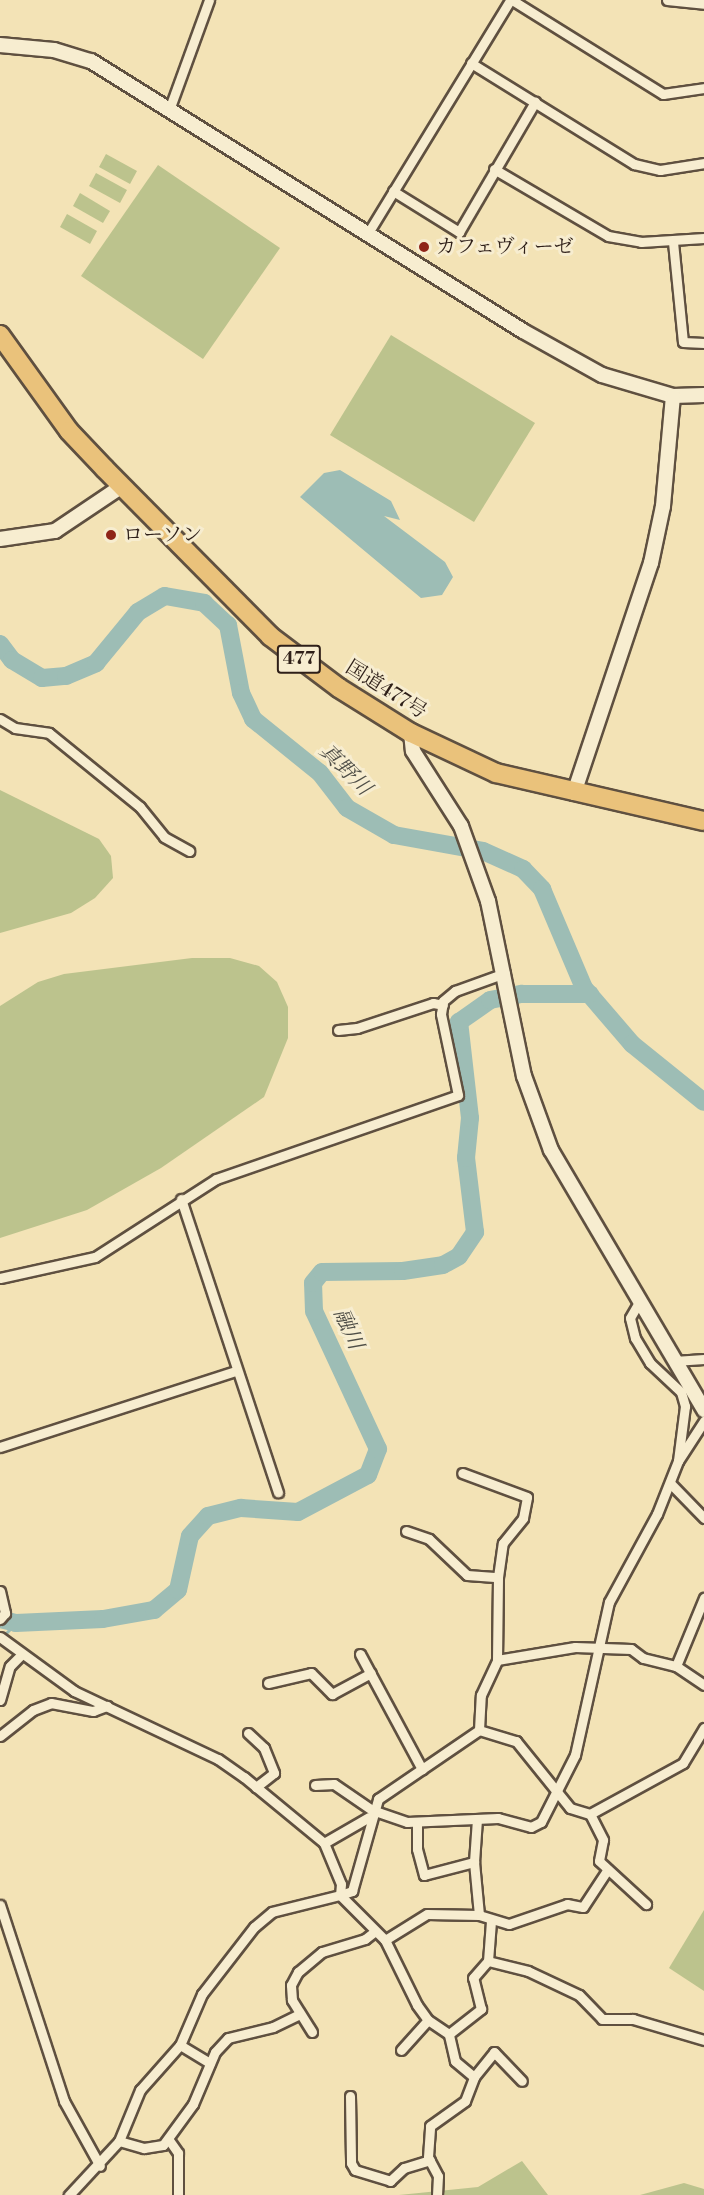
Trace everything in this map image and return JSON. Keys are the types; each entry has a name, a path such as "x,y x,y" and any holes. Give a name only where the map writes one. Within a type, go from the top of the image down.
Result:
{"highway":[{"name":"国道477号","path":"0,335 69,431 270,636 411,733 496,773 574,793 704,821"}],"street":[{"path":"169,110 209,0"},
{"path":"368,233 511,0 663,94 704,88"},
{"path":"668,0 704,4"},
{"path":"0,45 54,50 91,61 602,375 673,396 704,395"},
{"path":"471,63 634,164 660,170 704,163"},
{"path":"393,191 459,232 535,102"},
{"path":"494,170 608,236 673,242 704,238"},
{"path":"673,242 683,342 704,343"},
{"path":"574,793 651,563 663,506 673,396"},
{"path":"0,539 55,531 122,486"},
{"path":"0,718 15,728 49,733 140,807 164,837 189,851"},
{"path":"411,733 412,751 461,826 488,901 537,1115 566,1179 638,1304 704,1410"},
{"path":"0,1278 95,1257 181,1198 216,1179 458,1095 443,1005 454,991 505,974"},
{"path":"338,1030 357,1028 433,1003 443,1005"},
{"path":"181,1198 235,1371 278,1492"},
{"path":"638,1304 630,1318 635,1338 650,1363 681,1392 685,1406 678,1461"},
{"path":"674,1361 704,1359"},
{"path":"0,1447 235,1371"},
{"path":"315,1785 334,1784 370,1813 417,1823 477,1819 531,1827 552,1809 556,1792 575,1755 601,1649 609,1602 670,1482 678,1461 704,1421"},
{"path":"462,1473 527,1497 523,1518 503,1542 498,1577 497,1660 482,1695 479,1730"},
{"path":"670,1482 704,1518"},
{"path":"406,1531 429,1539 466,1575 498,1577"},
{"path":"0,1591 5,1613 0,1619"},
{"path":"676,1666 704,1598"},
{"path":"0,1637 65,1685 218,1759 256,1787 324,1844 340,1884 340,1895"},
{"path":"497,1660 575,1647 631,1649 644,1658 676,1666 704,1685"},
{"path":"0,1700 10,1666 21,1654"},
{"path":"360,1654 422,1769"},
{"path":"268,1683 311,1673 332,1694 371,1673"},
{"path":"0,1736 33,1710 51,1703 93,1711 107,1706"},
{"path":"479,1730 516,1741 570,1808 590,1814 683,1763 704,1728"},
{"path":"324,1844 370,1813 392,1787 479,1730"},
{"path":"248,1733 264,1748 274,1773 256,1787"},
{"path":"69,2195 100,2166 118,2141 140,2090 180,2045 202,1994 254,1927 272,1912 352,1891 370,1813"},
{"path":"590,1814 603,1840 599,1861 646,1904"},
{"path":"477,1819 474,1862 479,1915"},
{"path":"417,1823 417,1849 424,1875 474,1862"},
{"path":"385,1940 427,1914 479,1915 491,1922 509,1924 567,1904 583,1906 609,1869"},
{"path":"340,1895 355,1906 374,1932 385,1940 428,2020 449,2034 455,2061 474,2077"},
{"path":"0,1905 64,2101 100,2166"},
{"path":"449,2034 481,2009 473,1978 488,1961 491,1922"},
{"path":"312,2032 300,2014 291,1985 308,1960 374,1932"},
{"path":"488,1961 528,1971 579,1995 602,2019 633,2019 704,2040"},
{"path":"118,2141 144,2148 169,2140 193,2104 210,2063 228,2038 273,2027 300,2014"},
{"path":"401,2050 428,2020"},
{"path":"180,2045 210,2063"},
{"path":"437,2195 438,2176 430,2160 430,2126 465,2101 474,2077 494,2052 522,2081"},
{"path":"350,2096 351,2163 356,2170 390,2181 404,2168 430,2160"},
{"path":"169,2140 178,2153 178,2195"}],"green space":[{"path":"106,154 137,171 130,184 99,167"},
{"path":"158,165 280,248 203,359 81,276"},
{"path":"96,173 127,190 120,203 89,186"},
{"path":"80,193 110,211 103,223 73,206"},
{"path":"67,214 97,231 90,244 60,227"},
{"path":"391,335 535,423 474,522 330,435"},
{"path":"0,790 99,839 111,856 113,878 95,898 71,913 0,933"},
{"path":"192,958 230,958 259,966 277,982 288,1007 288,1038 264,1097 161,1168 87,1210 0,1238 0,1006 38,982 64,974"},
{"path":"704,1910 704,1991 669,1968"},
{"path":"522,2161 548,2195 399,2195 478,2187"},
{"path":"684,2183 704,2189 704,2195 640,2195"}],"water":[{"path":"340,470 391,501 400,520 384,516 445,562 453,577 442,595 421,598 300,497 324,473"}],"waterway":[{"name":"真野川","path":"0,644 12,660 42,678 66,676 96,663 138,612 165,596 204,603 228,625 241,693 253,719 320,773 347,808 394,835 483,851 523,869 542,889 584,988 632,1044 704,1102"},
{"name":"融川","path":"0,1619 16,1623 103,1619 154,1610 178,1590 190,1536 208,1516 241,1508 298,1512 368,1475 378,1449 314,1311 313,1283 322,1272 403,1271 443,1265 459,1256 475,1232 466,1158 470,1118 459,1022 490,1000 522,994 590,994"},
{"path":"3,1636 16,1623"}],"place":[{"name":"カフェヴィーゼ","path":"424,247"},
{"name":"ローソン","path":"111,535"}]}
